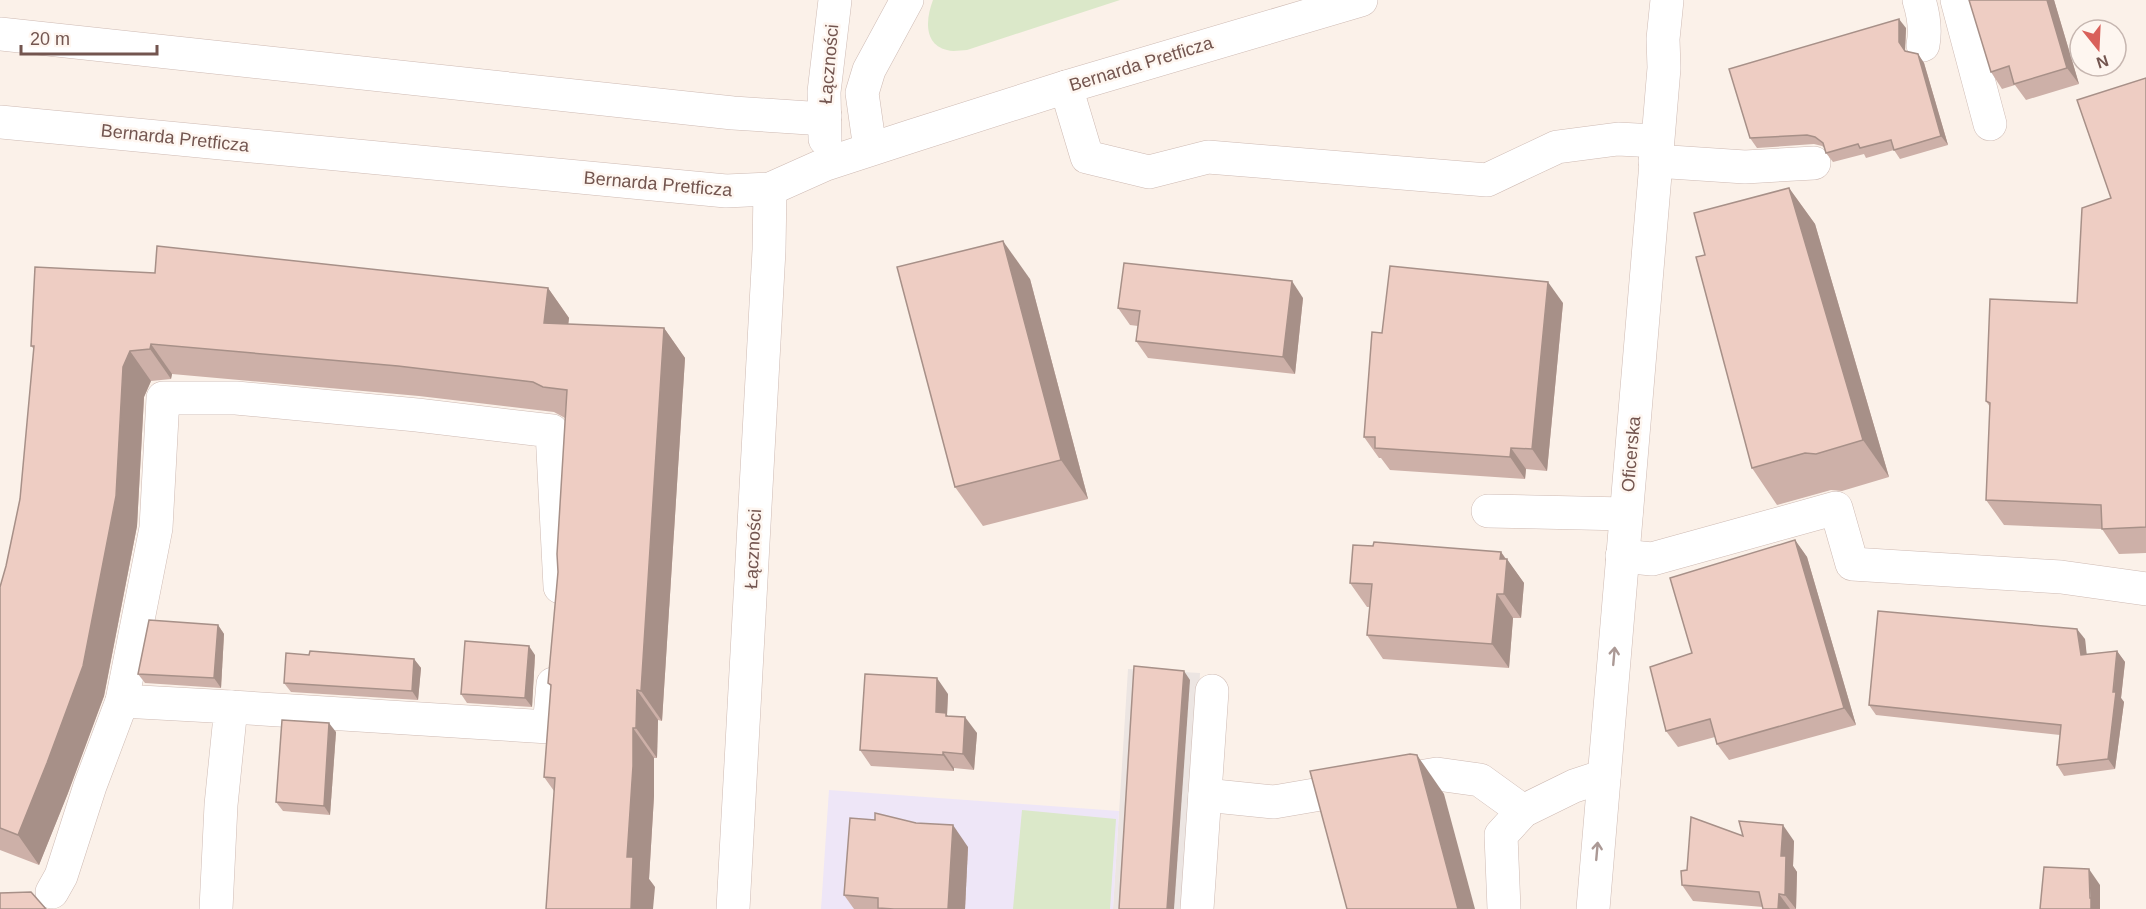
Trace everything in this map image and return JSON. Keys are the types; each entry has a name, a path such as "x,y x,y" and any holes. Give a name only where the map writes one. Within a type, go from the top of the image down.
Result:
{"street":[{"name":"Łączności","path":"826,164 824,92 835,0"},
{"path":"870,149 862,93 869,70 907,0"},
{"name":"Bernarda Pretficza","path":"0,122 726,191 770,189 826,164 870,149 1327,4 1361,0"},
{"name":"Oficerska","path":"1593,909 1664,68 1663,39 1667,0"},
{"path":"1919,0 1924,19 1923,45"},
{"path":"1957,0 1990,124"},
{"path":"0,34 733,113 809,118 825,116"},
{"path":"1066,87 1087,157 1149,172 1208,156 1487,180 1557,147 1618,139 1656,151 1745,167 1814,163"},
{"name":"Łączności","path":"732,909 768,274 770,189"},
{"path":"52,892 61,876 90,786 122,701 156,528 163,398 236,398 417,415 552,431 559,612"},
{"path":"1622,556 1652,559 1836,508 1852,564 2061,577 2146,589"},
{"path":"1488,511 1626,514"},
{"path":"122,701 549,727 555,658"},
{"path":"1197,909 1212,691"},
{"path":"216,909 221,805 231,707"},
{"path":"1205,795 1274,802 1437,774 1480,780 1523,812"},
{"path":"1504,909 1501,835 1523,812 1568,789 1604,776"}],"shaded area":[{"path":"1128,669 1200,673 1188,909 1113,909"},
{"path":"829,790 1119,811 1113,909 821,909"}],"green space":[{"path":"933,0 1120,0 967,50 954,51 939,47 930,36 928,22"},
{"path":"1022,810 1116,819 1110,909 1013,909"}],"building":[{"path":"1969,0 2047,0 2067,68 2014,84 2009,66 1991,72"},
{"path":"1899,19 1899,42 1905,51 1918,54 1941,136 1894,150 1891,140 1860,148 1858,144 1826,153 1823,143 1807,135 1750,138 1729,69"},
{"path":"2146,78 2146,527 2102,529 2101,505 1986,500 1990,403 1986,401 1990,299 2077,303 2082,208 2111,198 2077,100"},
{"path":"1789,188 1863,440 1816,454 1805,453 1752,468 1696,257 1705,255 1694,213"},
{"path":"1003,241 1061,460 955,487 897,267"},
{"path":"157,246 548,288 544,323 664,328 641,691 637,690 636,728 633,728 627,857 633,857 631,909 546,909 555,778 544,777 551,685 548,683 558,572 557,554 567,390 543,387 533,382 398,366 151,344 150,349 130,351 123,367 116,496 83,666 18,835 0,828 0,587 20,499 34,346 31,346 35,267 155,273"},
{"path":"1124,263 1292,281 1283,357 1136,341 1140,311 1118,308"},
{"path":"1390,266 1548,282 1532,449 1511,448 1510,457 1375,448 1375,437 1364,437 1372,332 1382,333"},
{"path":"1795,540 1844,708 1717,744 1710,719 1666,731 1650,667 1692,653 1670,578"},
{"path":"1374,542 1501,552 1500,559 1507,559 1504,594 1497,594 1492,644 1367,635 1372,584 1350,583 1353,545 1373,546"},
{"path":"1878,611 2077,629 2081,655 2117,651 2113,692 2116,692 2108,759 2057,765 2061,725 1869,705"},
{"path":"149,620 218,625 214,678 138,674"},
{"path":"465,641 529,646 525,698 461,694"},
{"path":"310,651 414,659 412,691 284,683 286,653 309,655"},
{"path":"1134,666 1184,671 1167,909 1119,909"},
{"path":"865,674 937,678 936,712 946,713 946,716 965,717 963,754 860,750"},
{"path":"282,720 329,723 324,806 276,802"},
{"path":"1410,754 1417,755 1458,909 1347,909 1310,771"},
{"path":"875,813 916,823 953,825 948,909 878,908 878,898 844,895 850,818 875,820"},
{"path":"1691,817 1743,836 1739,821 1783,825 1781,856 1786,856 1785,895 1779,894 1778,909 1763,909 1759,892 1682,885 1681,871 1687,870"},
{"path":"2044,867 2089,869 2091,909 2040,909"},
{"path":"31,892 46,909 0,909 0,893"}]}
